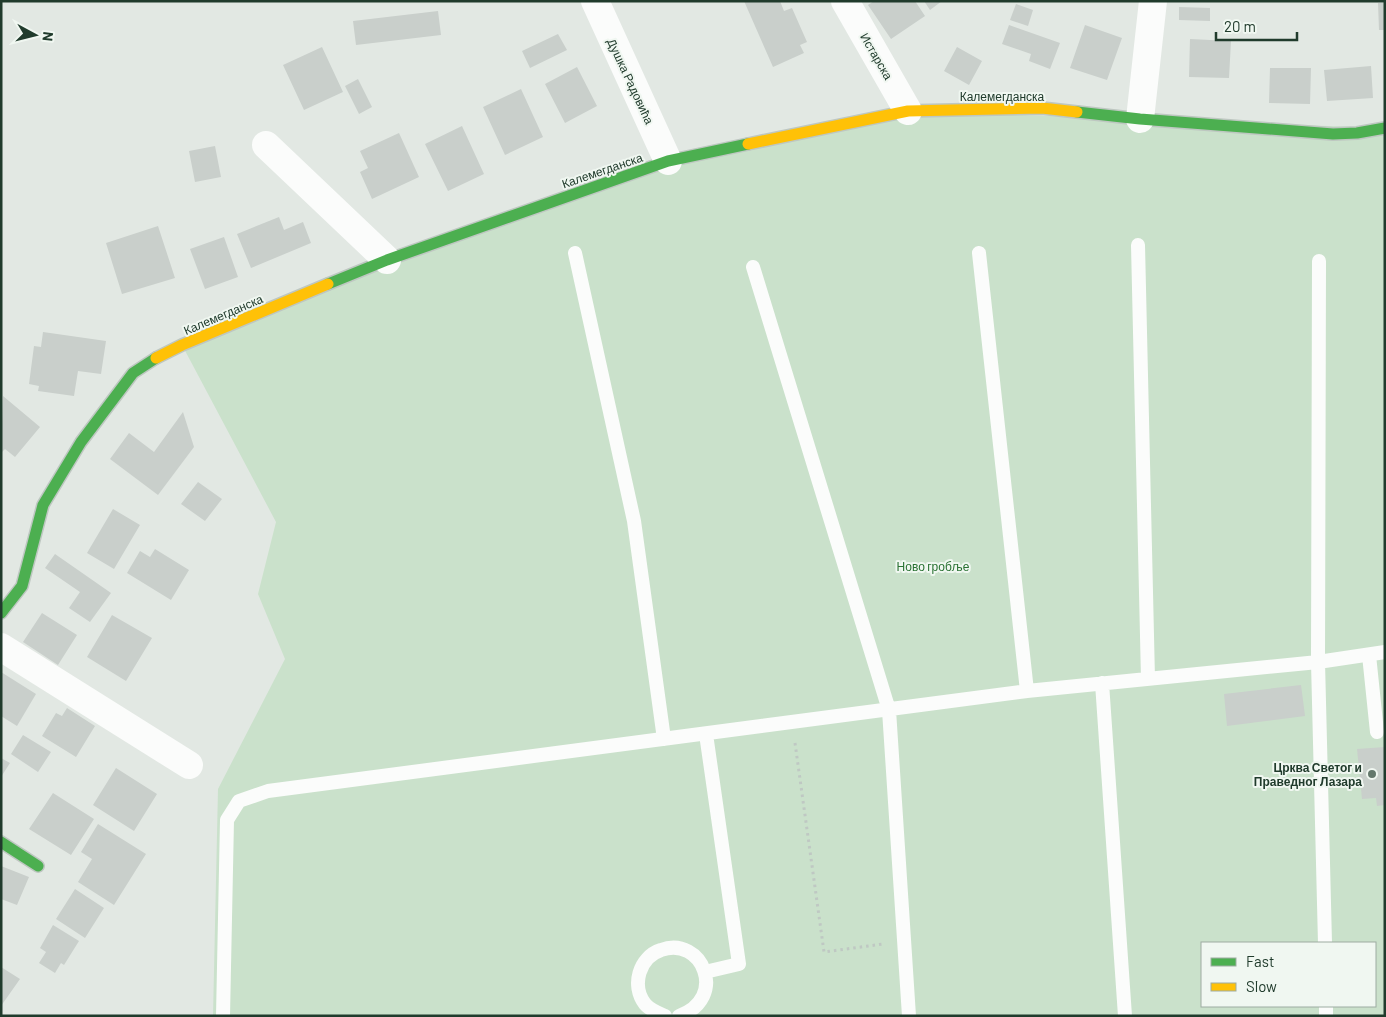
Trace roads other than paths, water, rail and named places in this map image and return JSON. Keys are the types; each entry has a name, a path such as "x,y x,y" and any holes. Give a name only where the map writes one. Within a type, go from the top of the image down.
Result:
{"street":[{"name":"Душка Радовића","path":"595,1 668,161"},
{"name":"Истарска","path":"845,1 908,111"},
{"path":"1140,119 1153,1"},
{"name":"Калемегданска","path":"1,613 22,586 43,505 82,442 132,373 182,345 387,260 668,161 908,111 1042,108 1140,119 1333,134 1385,128"},
{"path":"266,145 387,260"},
{"path":"1,647 189,765"},
{"path":"1,842 38,866"}],"lane":[{"path":"1138,245 1148,680"},
{"path":"574,253 634,521 664,739"},
{"path":"979,253 1027,692"},
{"path":"1319,260 1318,662 1324,942"},
{"path":"753,267 889,710 909,1016"},
{"path":"223,1016 227,820 239,801 268,791 1027,692 1318,662 1385,652"},
{"path":"1370,655 1377,732"},
{"path":"1102,683 1125,1016"},
{"path":"705,972 740,964 706,734"},
{"path":"665,1016 654,1012 645,1004 640,994 639,972 648,959 661,950 672,948 682,949 692,954 700,962 705,972 706,984 704,995 697,1005 679,1016"}],"place":[{"name":"Црква Светог и Праведног Лазара","path":"1372,774"}],"park label":[{"name":"Ново гробље","path":"933,566"}]}
